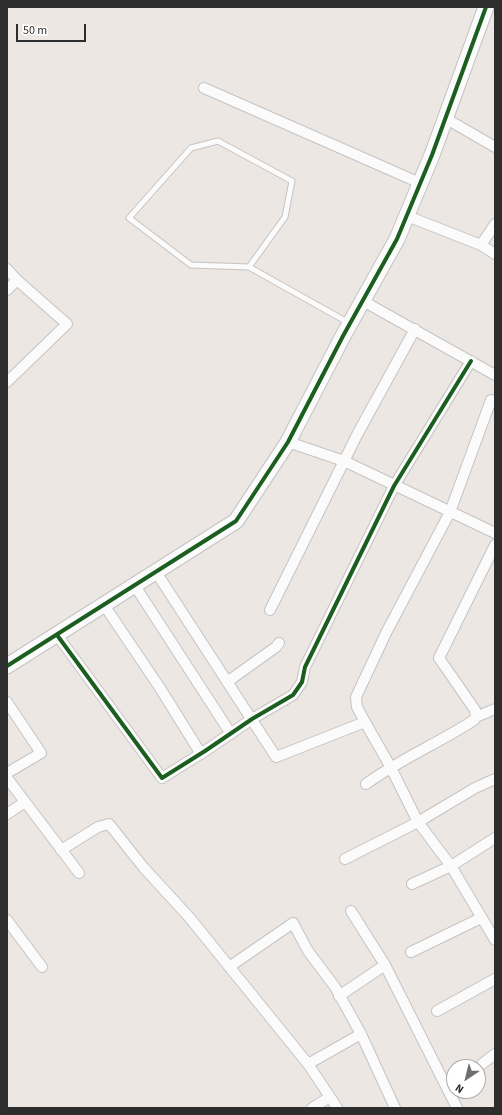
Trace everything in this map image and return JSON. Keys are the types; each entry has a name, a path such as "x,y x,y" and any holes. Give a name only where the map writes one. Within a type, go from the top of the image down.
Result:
{"street":[{"path":"7,666 236,521 288,442 397,239 445,118 486,7 495,14"},
{"path":"204,88 420,183"},
{"path":"445,118 495,147"},
{"path":"407,216 481,245 495,254"},
{"path":"481,245 495,224"},
{"path":"7,268 17,280 67,324 7,382"},
{"path":"7,290 17,280"},
{"path":"363,300 495,375"},
{"path":"270,610 344,461 415,329"},
{"path":"57,635 162,778 201,754 252,719 293,695 298,690 302,682 308,660 394,486 471,361"},
{"path":"491,400 450,512 386,632 356,697 357,707 390,766 418,822 451,866 495,940"},
{"path":"288,442 344,461 495,533"},
{"path":"476,717 475,710 439,658 495,545"},
{"path":"156,572 276,757 365,722"},
{"path":"135,586 231,734"},
{"path":"104,605 160,688 201,754"},
{"path":"227,682 276,647 279,643"},
{"path":"7,702 41,753 7,773"},
{"path":"366,784 390,766 446,738 474,720 476,717 495,709"},
{"path":"7,778 79,873"},
{"path":"345,859 418,822 476,788 495,779"},
{"path":"7,814 24,802"},
{"path":"61,850 98,827 109,824 144,868 189,917 308,1064 337,1108"},
{"path":"412,884 451,866 495,838"},
{"path":"351,911 385,965 457,1108"},
{"path":"412,952 481,918"},
{"path":"7,920 42,967"},
{"path":"229,967 293,923 308,951 339,996 361,1034 395,1108"},
{"path":"339,996 385,965"},
{"path":"437,1011 495,979"},
{"path":"308,1064 361,1034"},
{"path":"486,1061 495,1054"},
{"path":"312,1108 330,1097"}],"lane":[{"path":"249,268 285,217 292,181 218,141 191,148 129,218 191,265 249,268 350,324"}],"cycle path":[{"path":"7,666 236,521 288,442 343,336 397,239 432,155 486,7"},
{"path":"57,635 162,778 252,719 293,695 302,682 305,667 394,486 471,361"}]}
